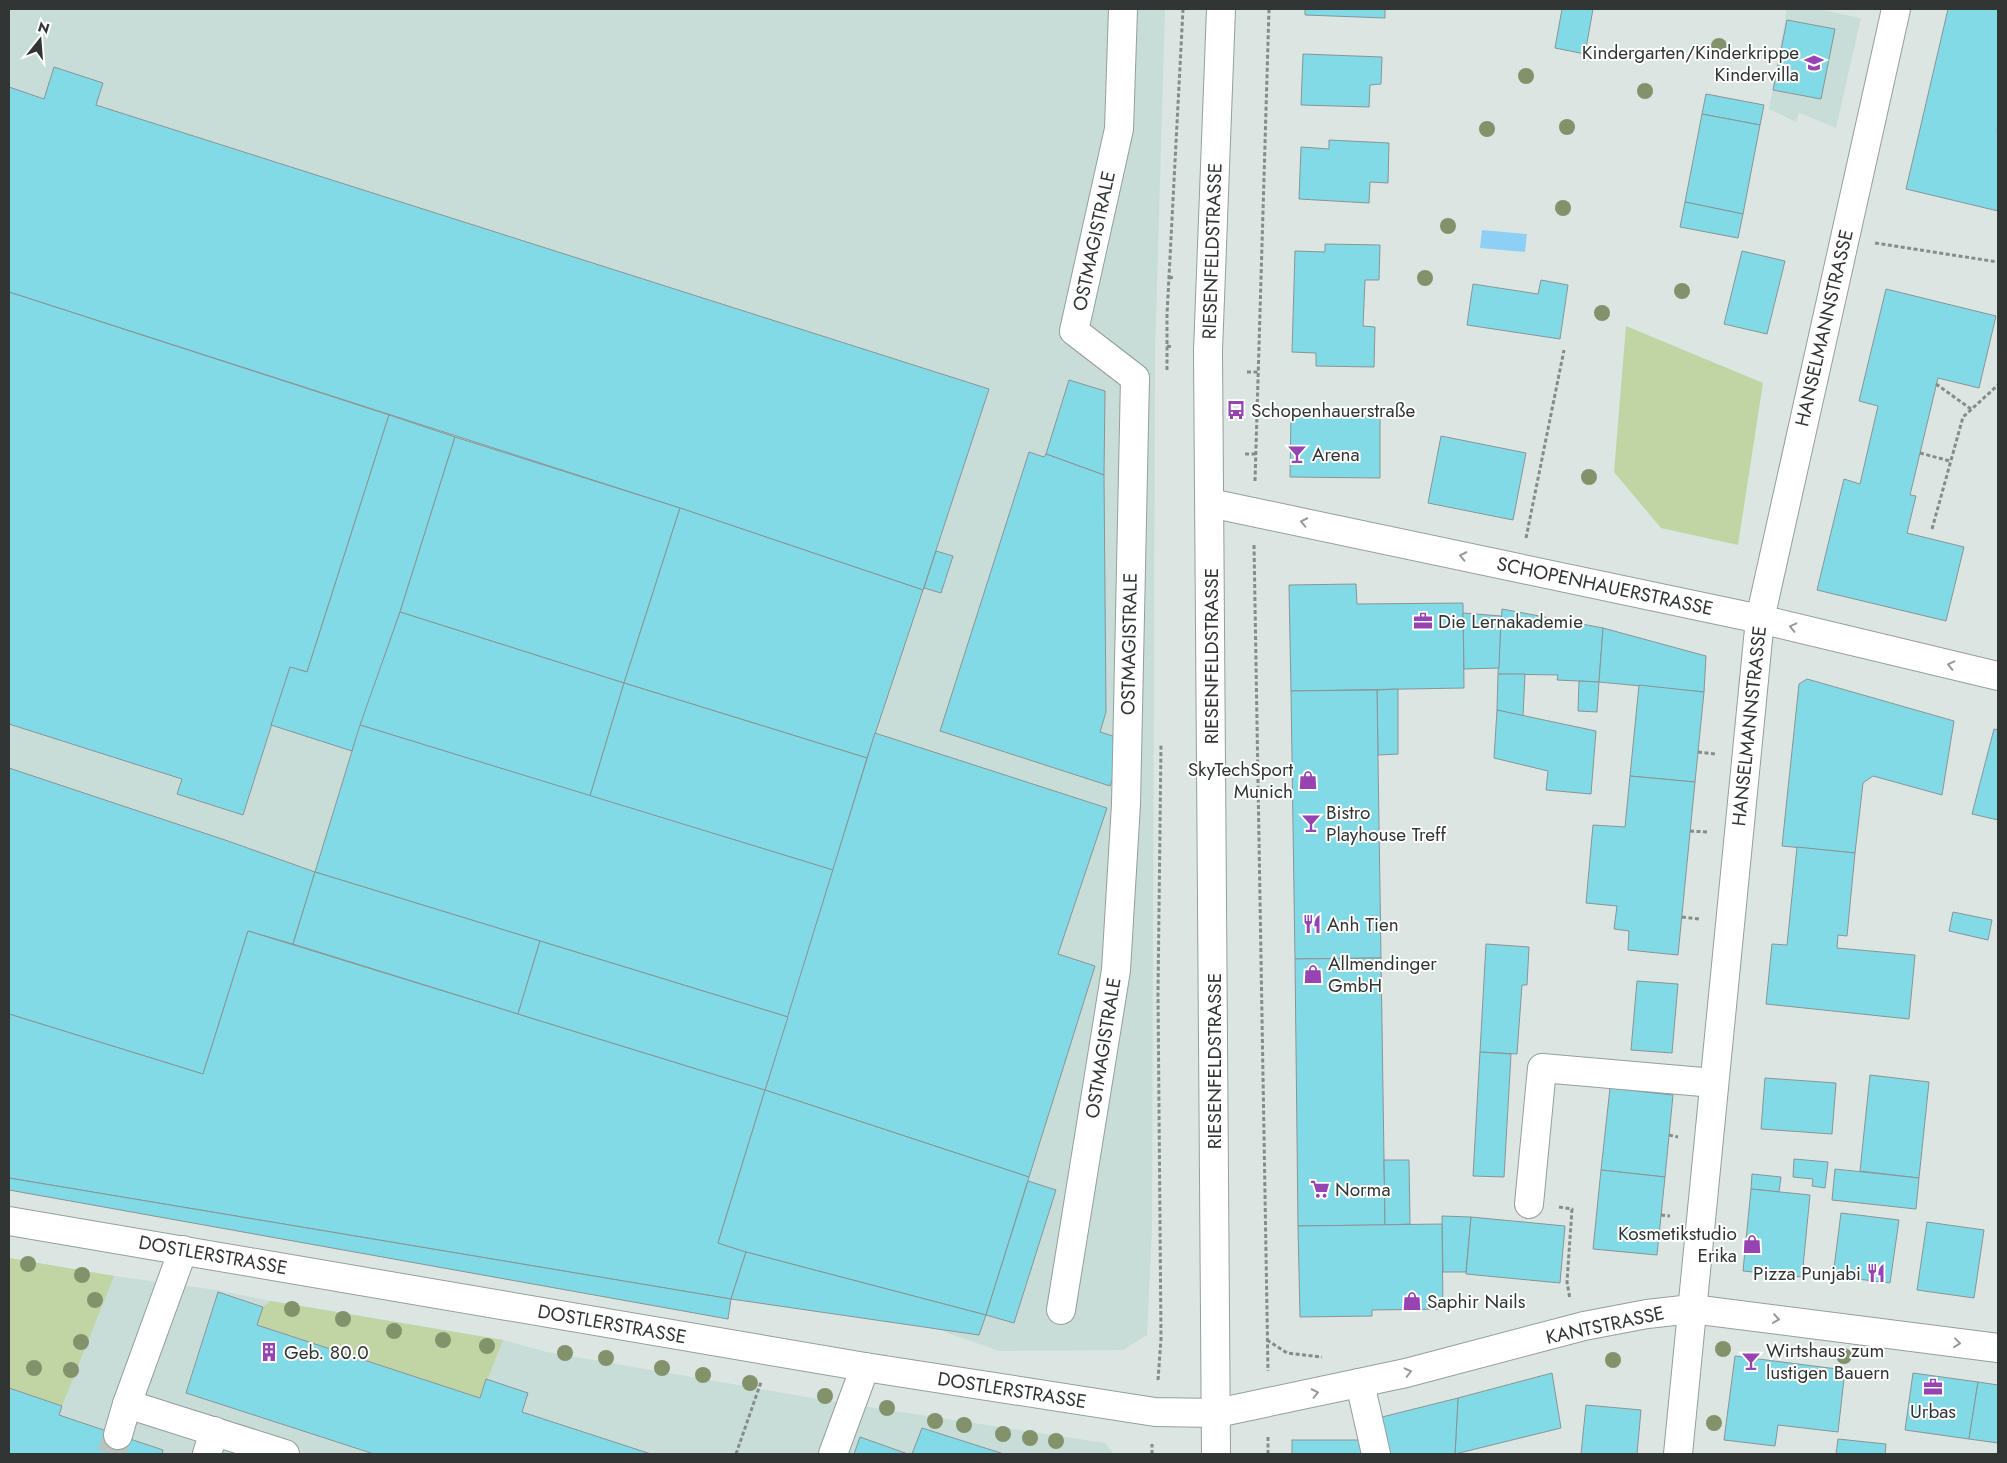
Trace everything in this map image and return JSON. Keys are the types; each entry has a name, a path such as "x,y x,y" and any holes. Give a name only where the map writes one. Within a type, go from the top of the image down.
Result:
{"street":[{"name":"OSTMAGISTRALE","path":"1061,1310 1116,970 1126,804 1135,378 1074,331 1119,129 1123,9"},
{"name":"RIESENFELDSTRASSE","path":"1216,1454 1208,351 1221,9"},
{"name":"HANSELMANNSTRASSE","path":"1678,1454 1760,619 1896,9"},
{"name":"SCHOPENHAUERSTRASSE","path":"1210,503 1760,619 1998,676"},
{"path":"1529,1204 1542,1068 1714,1082"},
{"name":"DOSTLERSTRASSE","path":"9,1220 865,1367 1155,1412 1217,1413"},
{"path":"118,1435 127,1404 183,1250"},
{"name":"KANTSTRASSE","path":"1217,1413 1360,1383 1574,1329 1647,1314 1692,1309 1998,1348"},
{"path":"833,1454 865,1367"},
{"path":"1360,1383 1376,1454"},
{"path":"127,1404 210,1442 285,1454"}],"path":[{"path":"1167,374 1169,278 1182,9"},
{"path":"1268,1454 1269,1403 1253,511 1270,9"},
{"path":"1845,236 1864,241 1998,262"},
{"path":"1169,278 1175,277"},
{"path":"1167,346 1173,347"},
{"path":"1520,568 1564,350"},
{"path":"1247,372 1258,372"},
{"path":"1936,384 1972,409"},
{"path":"1932,529 1950,460 1964,417 1998,385"},
{"path":"1920,453 1950,460"},
{"path":"1246,454 1256,454"},
{"path":"1152,1454 1161,1339 1158,994 1161,736"},
{"path":"1529,1204 1572,1209 1567,1282 1574,1329"},
{"path":"736,1454 763,1376"}],"shaded area":[{"path":"9,9 1165,9 1155,355 1152,1231 1147,1335 1123,1350 999,1351 743,1261 731,1299 728,1319 9,1190"},
{"name":"Kindergarten/Kinderkrippe Kindervilla","path":"1787,9 1817,9 1861,18 1836,128 1799,113 1796,122 1769,109"},
{"path":"9,1258 114,1276 217,1290 271,1301 503,1340 547,1352 836,1402 1105,1443 1114,1454 9,1454"}],"green space":[{"path":"1626,326 1763,383 1738,545 1661,528 1614,472"},
{"path":"9,1258 114,1276 62,1406 9,1388"},
{"path":"271,1301 503,1340 480,1398 257,1325 263,1307"}],"water":[{"path":"1482,230 1527,234 1525,252 1480,248"}],"building":[{"path":"1305,9 1385,9 1385,18 1305,15"},
{"path":"1562,9 1593,9 1585,54 1555,48"},
{"path":"1948,9 1998,9 1998,211 1906,189"},
{"path":"1787,20 1835,29 1821,99 1773,90"},
{"path":"1303,54 1382,57 1381,84 1370,85 1369,107 1301,105"},
{"path":"54,67 103,83 96,105 989,389 923,590 680,508 9,292 9,87 44,99"},
{"path":"1706,94 1764,105 1760,125 1702,114"},
{"path":"1702,114 1760,125 1743,214 1685,202"},
{"path":"1329,140 1389,143 1388,183 1370,182 1369,203 1299,199 1301,147 1329,149"},
{"path":"1685,202 1743,214 1738,238 1680,227"},
{"path":"1325,244 1380,245 1379,280 1365,280 1363,326 1375,327 1374,367 1316,366 1316,353 1292,352 1295,251 1325,252"},
{"path":"1742,251 1785,261 1767,334 1724,324"},
{"path":"1541,280 1568,285 1560,339 1467,325 1473,284 1538,294"},
{"path":"1886,289 1996,316 1979,388 1938,378 1910,495 1916,496 1907,533 1964,547 1946,621 1817,590 1844,479 1860,484 1878,406 1859,401"},
{"path":"9,292 389,415 307,672 290,667 243,815 177,794 182,779 9,724"},
{"path":"1069,380 1105,391 1104,475 1046,454"},
{"path":"389,415 455,437 400,612 352,751 271,725 290,667 307,672"},
{"path":"1291,415 1380,416 1380,478 1290,477"},
{"path":"1441,436 1526,453 1513,520 1428,503"},
{"path":"455,437 680,508 624,683 400,612"},
{"path":"1029,452 1044,457 1046,454 1104,475 1106,712 1100,732 1113,736 1115,772 1110,786 940,731"},
{"path":"680,508 923,590 867,758 624,683"},
{"path":"936,551 953,556 941,593 924,588"},
{"path":"1356,584 1357,604 1463,603 1464,688 1291,691 1289,585"},
{"path":"1502,609 1603,628 1599,682 1557,680 1558,675 1498,674"},
{"path":"400,612 624,683 590,796 360,725"},
{"path":"1463,613 1501,616 1499,668 1464,669"},
{"path":"1603,628 1706,656 1704,692 1599,682"},
{"path":"1498,674 1525,674 1523,716 1497,710"},
{"path":"1807,679 1954,721 1942,795 1873,776 1863,783 1855,853 1782,846 1799,684"},
{"path":"1579,681 1599,682 1597,712 1578,711"},
{"path":"624,683 867,758 833,870 590,796"},
{"path":"1639,685 1704,692 1695,782 1630,776"},
{"path":"1398,689 1398,754 1378,755 1377,690"},
{"path":"1377,690 1381,958 1295,959 1291,691"},
{"path":"1497,710 1596,731 1591,794 1546,790 1548,771 1494,758"},
{"path":"360,725 833,870 788,1017 315,872"},
{"path":"1994,729 1998,730 1998,820 1972,814"},
{"path":"875,733 1107,808 1058,954 1095,966 1029,1177 765,1090"},
{"path":"9,768 315,872 293,944 248,931 203,1074 9,1014"},
{"path":"1630,776 1695,782 1678,955 1628,950 1629,931 1614,929 1617,906 1586,903 1593,825 1625,827"},
{"path":"1797,847 1855,853 1847,936 1838,935 1837,948 1915,955 1909,1019 1766,1004 1772,944 1787,945"},
{"path":"315,872 540,941 518,1014 293,944"},
{"path":"1953,912 1992,920 1988,940 1949,931"},
{"path":"248,931 765,1090 718,1243 746,1252 731,1299 9,1178 9,1014 203,1074"},
{"path":"540,941 788,1017 765,1090 518,1014"},
{"path":"1486,944 1529,947 1527,985 1522,985 1517,1054 1480,1052"},
{"path":"1381,958 1385,1225 1298,1226 1295,959"},
{"path":"1637,981 1678,984 1672,1053 1631,1050"},
{"path":"1480,1052 1511,1054 1504,1177 1473,1176"},
{"path":"1870,1075 1929,1082 1919,1178 1860,1171"},
{"path":"1765,1078 1836,1083 1832,1134 1761,1129"},
{"path":"1610,1088 1673,1095 1665,1177 1601,1170"},
{"path":"765,1090 1029,1177 986,1315 718,1243"},
{"path":"1794,1159 1828,1162 1825,1188 1812,1186 1813,1179 1793,1177"},
{"path":"1384,1160 1409,1160 1410,1224 1385,1225"},
{"path":"1835,1169 1919,1178 1916,1209 1832,1200"},
{"path":"1601,1170 1665,1177 1657,1255 1593,1249"},
{"path":"1752,1174 1781,1177 1779,1192 1751,1189"},
{"path":"9,1178 731,1299 728,1319 9,1190"},
{"path":"1028,1181 1056,1190 1014,1323 986,1315"},
{"path":"1751,1189 1810,1195 1802,1277 1743,1271"},
{"path":"1841,1213 1899,1220 1890,1283 1833,1276"},
{"path":"1442,1216 1471,1217 1466,1272 1443,1272"},
{"path":"1471,1217 1565,1226 1560,1283 1466,1274"},
{"path":"1927,1222 1984,1230 1974,1298 1917,1290"},
{"path":"1442,1224 1443,1309 1372,1310 1372,1316 1300,1317 1298,1226"},
{"path":"746,1252 986,1315 979,1335 731,1299"},
{"name":"Geb. 80.0","path":"218,1292 263,1307 257,1325 480,1398 486,1379 528,1393 522,1412 651,1454 374,1454 186,1393"},
{"path":"1735,1356 1845,1370 1838,1432 1778,1425 1775,1446 1724,1440"},
{"path":"1552,1373 1561,1428 1455,1454 1458,1398"},
{"path":"1913,1373 1978,1382 1969,1439 1905,1430"},
{"path":"1978,1382 1998,1385 1998,1443 1969,1439"},
{"path":"9,1388 62,1406 59,1415 163,1450 162,1454 9,1454"},
{"path":"1458,1398 1455,1454 1387,1454 1378,1418"},
{"path":"1586,1405 1641,1410 1637,1454 1581,1454"},
{"path":"922,1428 1004,1454 912,1454"},
{"path":"860,1437 908,1454 854,1454"},
{"path":"1838,1439 1886,1444 1885,1454 1836,1454"},
{"path":"1292,1440 1361,1440 1361,1454 1292,1454"}],"tunnel":[{"path":"111,1454 118,1435"}],"place":[{"name":"Kindergarten/Kinderkrippe Kindervilla","path":"1814,63"},
{"name":"Schopenhauerstraße","path":"1236,410"},
{"name":"Arena","path":"1297,454"},
{"name":"Die Lernakademie","path":"1423,621"},
{"name":"SkyTechSport Munich","path":"1308,780"},
{"name":"Bistro Playhouse Treff","path":"1311,823"},
{"name":"Anh Tien","path":"1312,924"},
{"name":"Allmendinger GmbH","path":"1313,974"},
{"name":"Norma","path":"1320,1189"},
{"name":"Kosmetikstudio Erika","path":"1752,1244"},
{"name":"Pizza Punjabi","path":"1876,1273"},
{"name":"Saphir Nails","path":"1412,1301"},
{"name":"Geb. 80.0","path":"269,1352"},
{"name":"Wirtshaus zum lustigen Bauern","path":"1751,1361"},
{"name":"Urbas","path":"1933,1387"}]}
